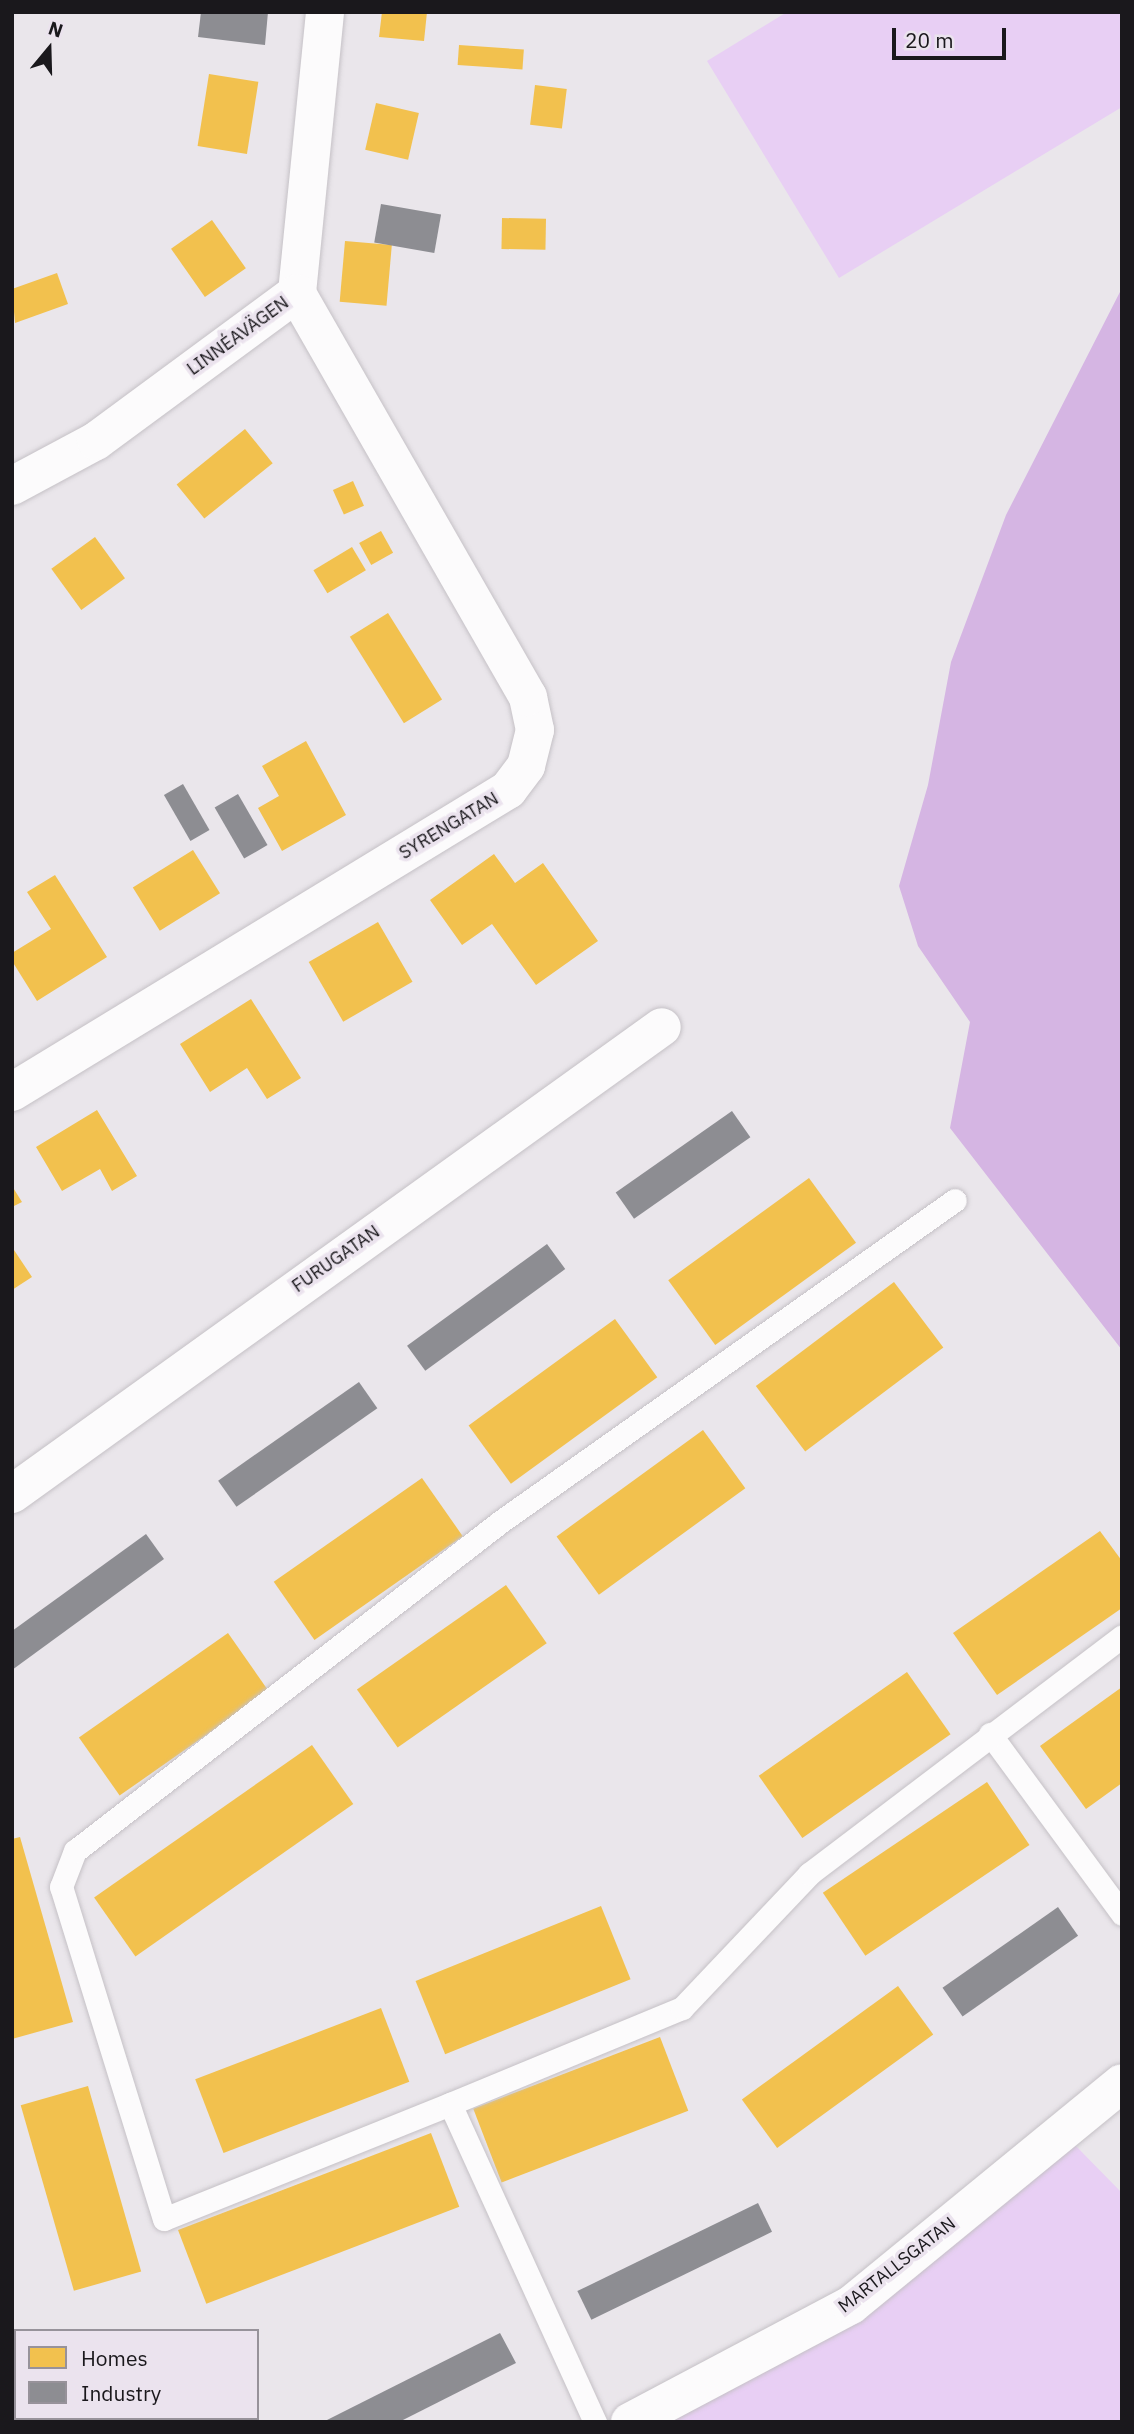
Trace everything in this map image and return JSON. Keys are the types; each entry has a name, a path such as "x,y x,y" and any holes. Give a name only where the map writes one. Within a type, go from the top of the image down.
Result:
{"street":[{"name":"LINNÉAVÄGEN","path":"12,486 96,441 297,293 325,12"},
{"name":"SYRENGATAN","path":"12,1092 508,790 526,766 535,730 528,697 297,293"},
{"name":"FURUGATAN","path":"12,1494 662,1027"},
{"name":"MARTALLSGATAN","path":"631,2422 851,2305 1116,2096"}],"lane":[{"path":"955,1200 500,1522 75,1851 61,1887 164,2219 682,2008 809,1874 1122,1636"},
{"path":"990,1734 1122,1914"},
{"path":"450,2104 595,2422"}],"shaded area":[{"path":"787,12 1122,12 1122,107 839,278 707,61"},
{"path":"1122,288 1122,1350 950,1128 970,1022 918,946 899,886 928,785 951,662 1006,515"},
{"path":"1073,2143 1122,2193 1122,2422 659,2422"}],"building: Homes":[{"path":"382,12 427,12 424,41 379,37"},
{"path":"459,45 524,50 522,69 458,65"},
{"path":"209,74 258,82 247,154 198,146"},
{"path":"535,85 567,89 562,129 530,125"},
{"path":"376,103 419,113 408,160 365,150"},
{"path":"502,218 546,219 545,250 501,249"},
{"path":"212,220 246,268 205,297 171,249"},
{"path":"345,241 392,245 387,306 340,302"},
{"path":"57,273 68,304 15,323 12,289"},
{"path":"245,429 273,463 204,519 177,484"},
{"path":"353,481 364,506 344,515 333,490"},
{"path":"381,531 393,553 371,565 359,543"},
{"path":"95,537 125,578 81,610 51,569"},
{"path":"352,547 366,570 327,593 313,570"},
{"path":"388,613 442,700 404,723 350,637"},
{"path":"306,741 346,815 282,851 258,808 279,796 262,766"},
{"path":"193,850 220,893 160,931 133,888"},
{"path":"494,854 515,883 543,863 598,941 536,985 492,924 462,945 430,900"},
{"path":"55,875 107,957 37,1001 12,961 12,953 51,929 27,892"},
{"path":"378,922 413,982 343,1022 309,962"},
{"path":"251,999 301,1078 267,1099 247,1068 210,1092 180,1044"},
{"path":"97,1110 137,1176 112,1191 100,1169 62,1191 36,1147"},
{"path":"809,1178 856,1243 715,1345 668,1280"},
{"path":"12,1186 22,1202 12,1207"},
{"path":"12,1247 32,1277 12,1290"},
{"path":"894,1282 943,1347 805,1452 756,1386"},
{"path":"615,1319 657,1377 511,1484 469,1425"},
{"path":"703,1430 745,1488 599,1595 557,1536"},
{"path":"422,1478 463,1536 314,1640 274,1582"},
{"path":"1100,1531 1122,1561 1122,1608 997,1695 953,1633"},
{"path":"506,1585 547,1643 398,1748 357,1689"},
{"path":"228,1633 269,1691 120,1796 79,1737"},
{"path":"907,1672 951,1734 802,1838 759,1776"},
{"path":"1122,1687 1122,1783 1086,1809 1040,1746"},
{"path":"312,1745 353,1804 135,1957 94,1898"},
{"path":"987,1782 1029,1845 865,1956 823,1893"},
{"path":"20,1837 73,2022 12,2039 12,1839"},
{"path":"601,1906 631,1979 445,2054 416,1981"},
{"path":"898,1986 933,2035 777,2148 742,2099"},
{"path":"381,2008 409,2082 224,2153 195,2079"},
{"path":"660,2037 688,2111 502,2182 473,2109"},
{"path":"88,2086 141,2272 74,2291 21,2105"},
{"path":"431,2133 459,2207 206,2304 178,2230"}],"building: Industry":[{"path":"201,12 268,12 265,45 198,37"},
{"path":"381,204 441,215 434,253 374,242"},
{"path":"183,784 210,830 190,841 164,795"},
{"path":"238,794 268,845 244,859 215,807"},
{"path":"732,1111 750,1137 634,1219 616,1192"},
{"path":"547,1244 565,1269 425,1371 407,1346"},
{"path":"359,1382 377,1408 236,1507 218,1481"},
{"path":"146,1534 164,1559 12,1670 12,1631"},
{"path":"1058,1907 1078,1936 963,2017 942,1988"},
{"path":"758,2203 772,2232 591,2320 577,2291"},
{"path":"500,2333 516,2363 399,2422 323,2422"}]}
